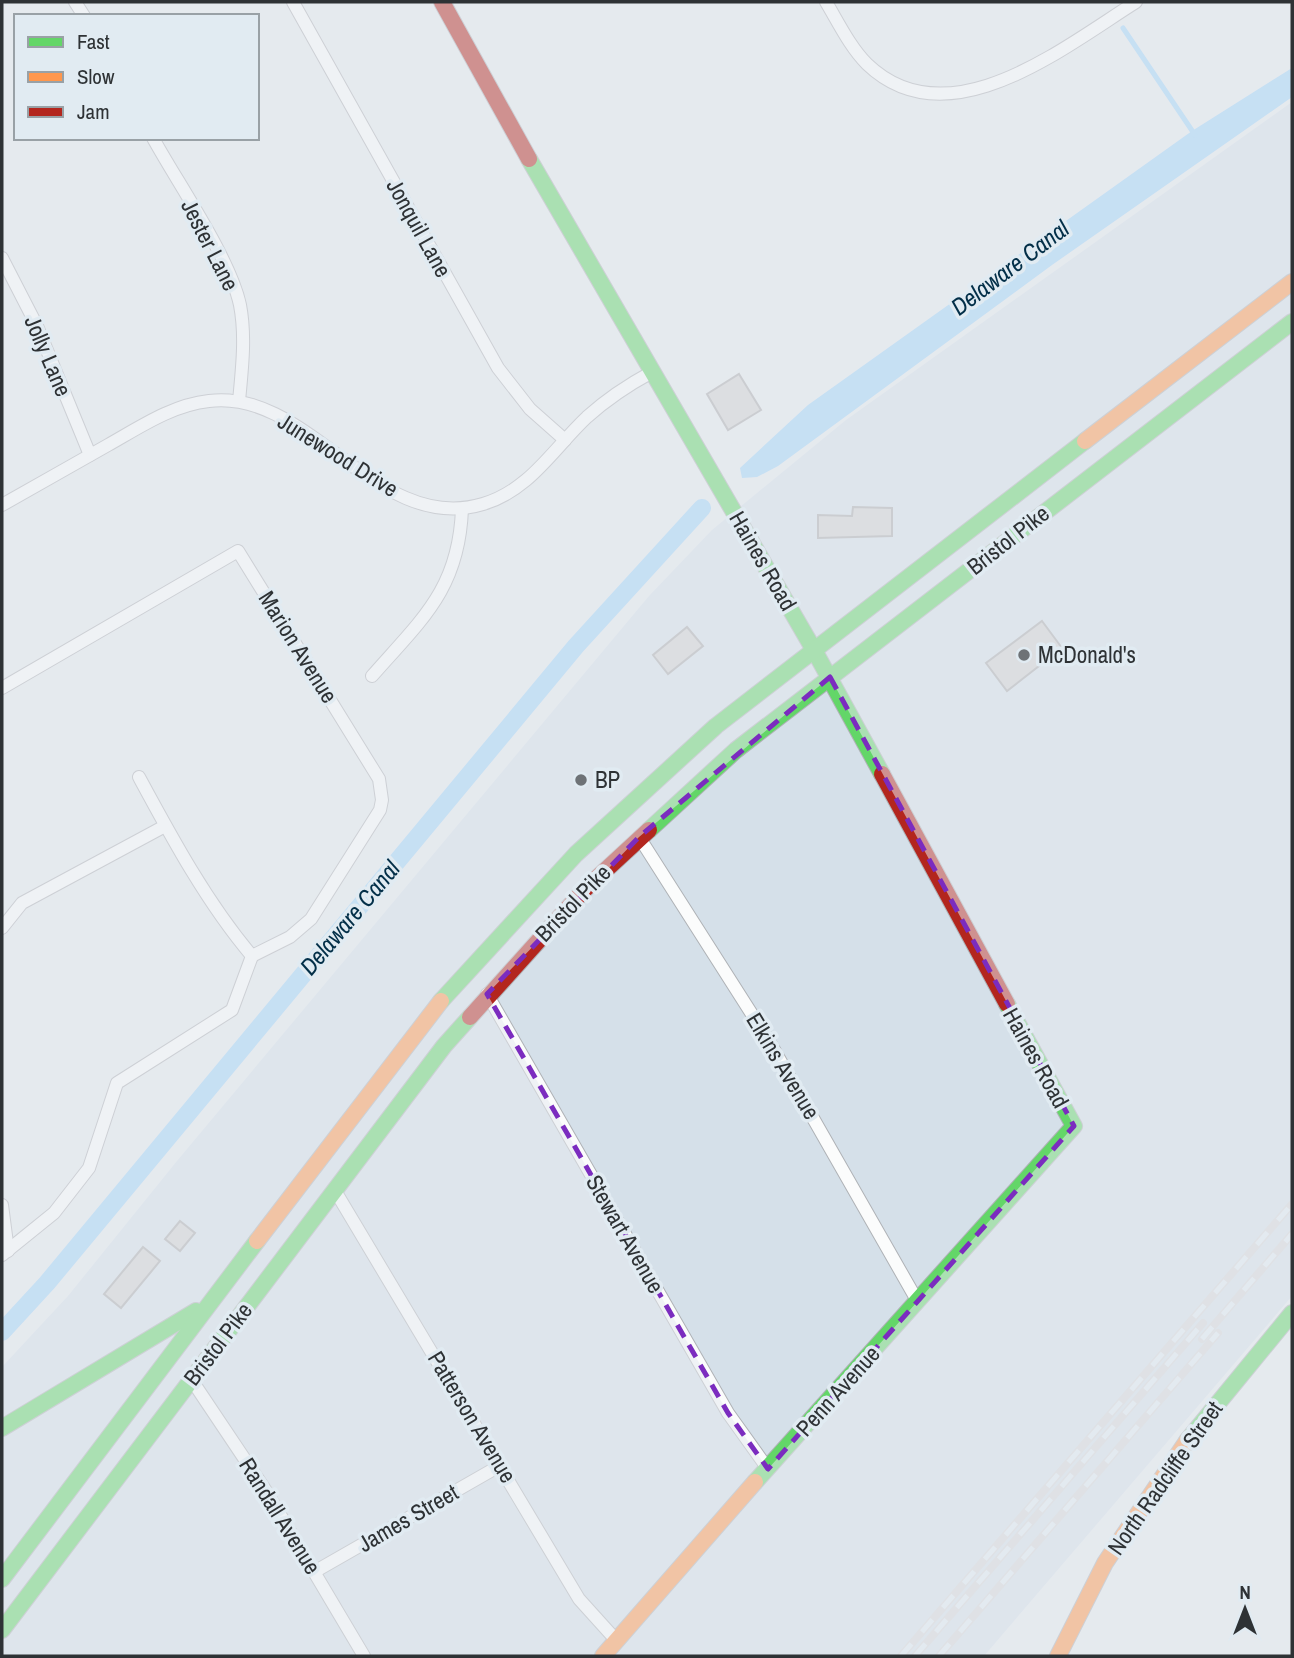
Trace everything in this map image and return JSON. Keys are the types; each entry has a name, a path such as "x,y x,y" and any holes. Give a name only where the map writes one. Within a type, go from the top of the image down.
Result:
{"main road":[{"name":"Haines Road","path":"442,2 581,253 830,677 1074,1126"},
{"name":"Bristol Pike","path":"2,1578 419,1026 509,923 652,782 716,726 1292,282"},
{"name":"Bristol Pike","path":"2,1630 334,1189 487,994 575,899 639,836 736,750 1292,321"},
{"name":"Penn Avenue","path":"603,1656 1074,1126"},
{"path":"2,1428 133,1351 213,1298"},
{"name":"North Radcliffe Street","path":"1058,1656 1092,1586 1158,1478 1292,1313"}],"street":[{"name":"Jonquil Lane","path":"293,2 498,369 530,409 565,440"},
{"path":"826,2 857,53 884,78 909,89 959,93 995,85 1136,2"},
{"name":"Jester Lane","path":"154,140 225,266 239,301 243,361 239,401"},
{"name":"Jolly Lane","path":"2,258 37,326 90,455"},
{"name":"Junewood Drive","path":"2,505 160,415 193,404 239,401 277,415 392,491 437,508 461,509 489,502 516,488 538,471 565,440 610,397 652,372"},
{"path":"372,676 435,604 445,587 461,533 461,509"},
{"name":"Marion Avenue","path":"2,688 239,551 379,779 382,800 380,810 311,919 290,937 252,956"},
{"path":"5,1253 54,1213 89,1168 117,1083 232,1010 252,956 235,936 166,826 139,777"},
{"path":"4,921 22,903 35,895 166,826"},
{"name":"Elkins Avenue","path":"639,836 769,1041 918,1301"},
{"name":"Stewart Avenue","path":"487,994 728,1413 768,1469"},
{"name":"Patterson Avenue","path":"334,1189 579,1599 616,1640"},
{"path":"2,1205 5,1253"},
{"name":"Randall Avenue","path":"191,1379 266,1491 364,1656"},
{"name":"James Street","path":"314,1572 501,1465"}],"highlighted area":[{"path":"830,677 1074,1126 768,1469 728,1413 487,994 639,837"}],"shaded area":[{"path":"1292,102 1292,1296 984,1656 2,1656 2,1367 68,1296 177,1161 649,596 712,530 846,420"}],"water":[{"path":"1292,68 1292,97 1052,265 778,466 757,477 742,478 740,468 808,405 1192,131"}],"building":[{"path":"739,374 761,410 728,430 707,394"},
{"path":"853,507 892,508 892,536 818,538 818,515 852,516"},
{"name":"McDonald's","path":"1042,621 1062,648 1007,691 986,663"},
{"path":"687,627 703,646 668,674 653,655"},
{"path":"180,1221 195,1233 180,1251 165,1239"},
{"path":"143,1247 160,1261 121,1308 104,1294"}],"waterway":[{"path":"1123,28 1195,135"},
{"name":"Delaware Canal","path":"2,1332 47,1283 576,646 702,508"}],"railway":[{"path":"901,1656 1292,1204"},
{"path":"1202,1339 1292,1234"},
{"path":"915,1656 1203,1323"},
{"path":"939,1656 1218,1333"}],"traffic: fast":[{"path":"529,159 814,650 882,774"},
{"path":"649,830 736,750 1292,322"},
{"path":"441,1001 576,854 716,726 1085,441"},
{"path":"755,1482 1074,1126 1007,1004"},
{"path":"2,1630 444,1046 470,1017"},
{"path":"2,1579 257,1241"},
{"path":"2,1428 196,1311"},
{"path":"1187,1441 1292,1313"}],"traffic: slow":[{"path":"1085,441 1292,282"},
{"path":"257,1241 441,1001"},
{"path":"1058,1656 1105,1563 1187,1441"},
{"path":"603,1656 755,1482"}],"traffic: jam":[{"path":"442,2 529,159"},
{"path":"882,774 1007,1004"},
{"path":"470,1017 584,890 649,830"}],"place":[{"name":"McDonald's","path":"1024,655"},
{"name":"BP","path":"581,780"}]}
